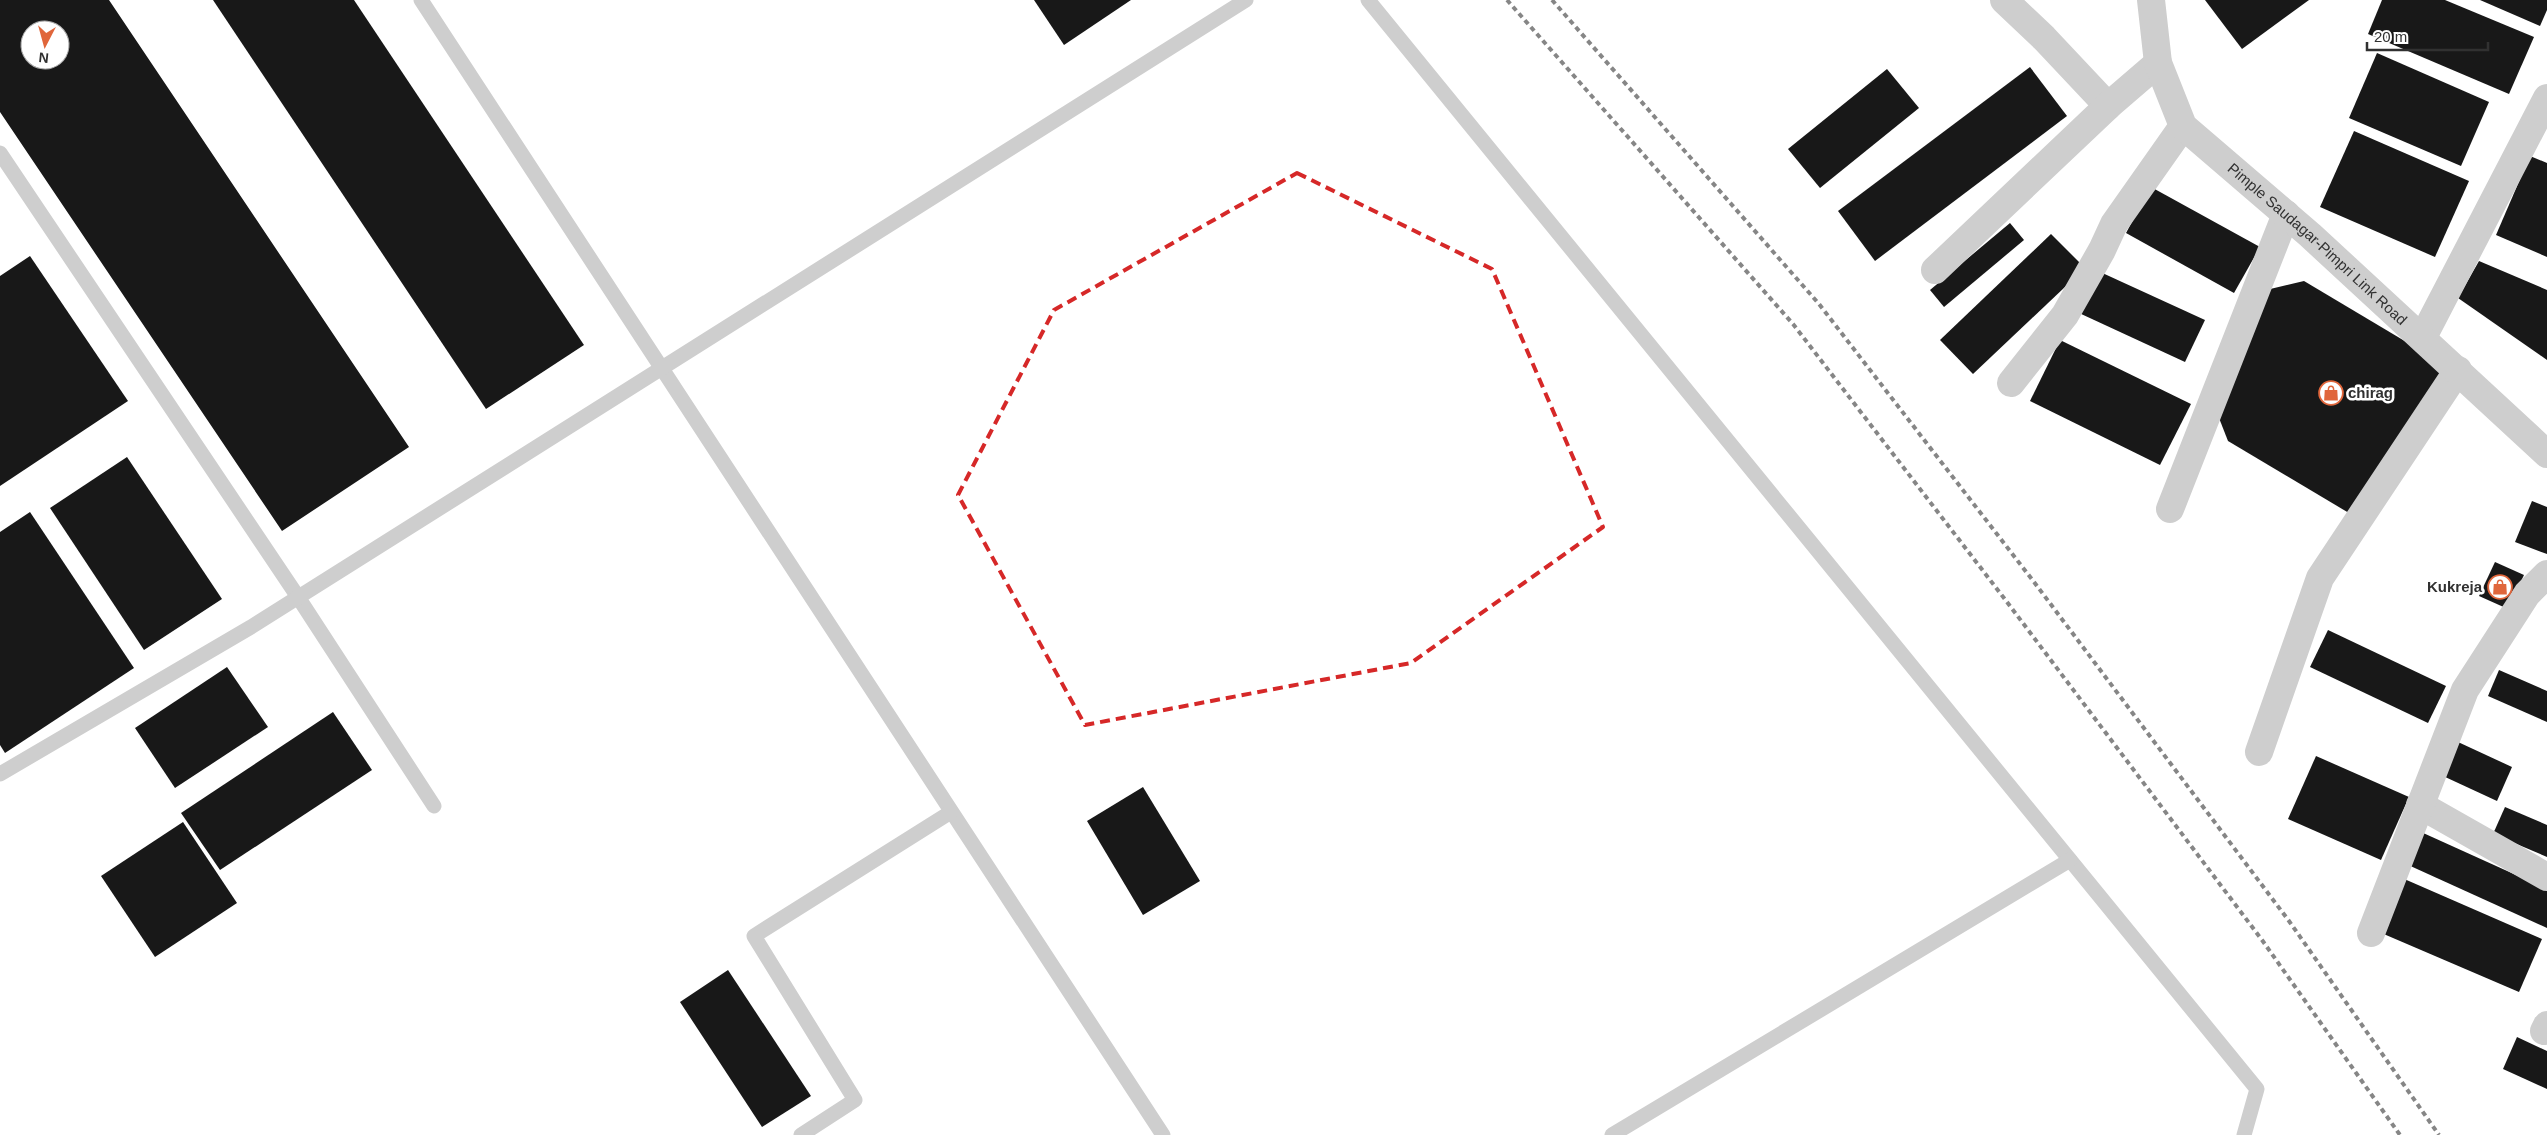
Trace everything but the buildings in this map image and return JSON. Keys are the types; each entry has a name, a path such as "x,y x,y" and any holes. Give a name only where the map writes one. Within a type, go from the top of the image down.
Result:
{"street":[{"path":"2004,0 2044,38 2108,106"},
{"name":"Pimple Saudagar-Pimpri Link Road","path":"2152,0 2158,63 2182,126 2286,214 2458,370 2547,454"},
{"path":"1935,270 2108,106 2158,63"},
{"path":"2423,338 2547,98"},
{"path":"2011,383 2065,315 2102,250 2114,224 2182,126"},
{"path":"2170,509 2286,214"},
{"path":"2258,752 2320,578 2458,370"},
{"path":"2371,933 2465,690 2527,594 2547,574"},
{"path":"2420,805 2547,878"}],"lane":[{"path":"420,0 1163,1135"},
{"path":"0,774 251,627 1246,0"},
{"path":"1368,0 2257,1089 2244,1135"},
{"path":"0,153 298,597 434,806"},
{"path":"801,1135 855,1100 754,936 951,812"},
{"path":"1612,1135 2070,860"}],"highlighted area":[{"path":"1297,173 1492,269 1603,527 1411,663 1085,725 958,495 1054,310"}],"railway":[{"path":"1507,0 1793,324 2007,602 2262,940 2400,1135"},
{"path":"1552,0 1819,304 2034,582 2289,921 2439,1135"}],"place":[{"name":"chirag","path":"2331,393"},
{"name":"Kukreja","path":"2500,587"}]}
